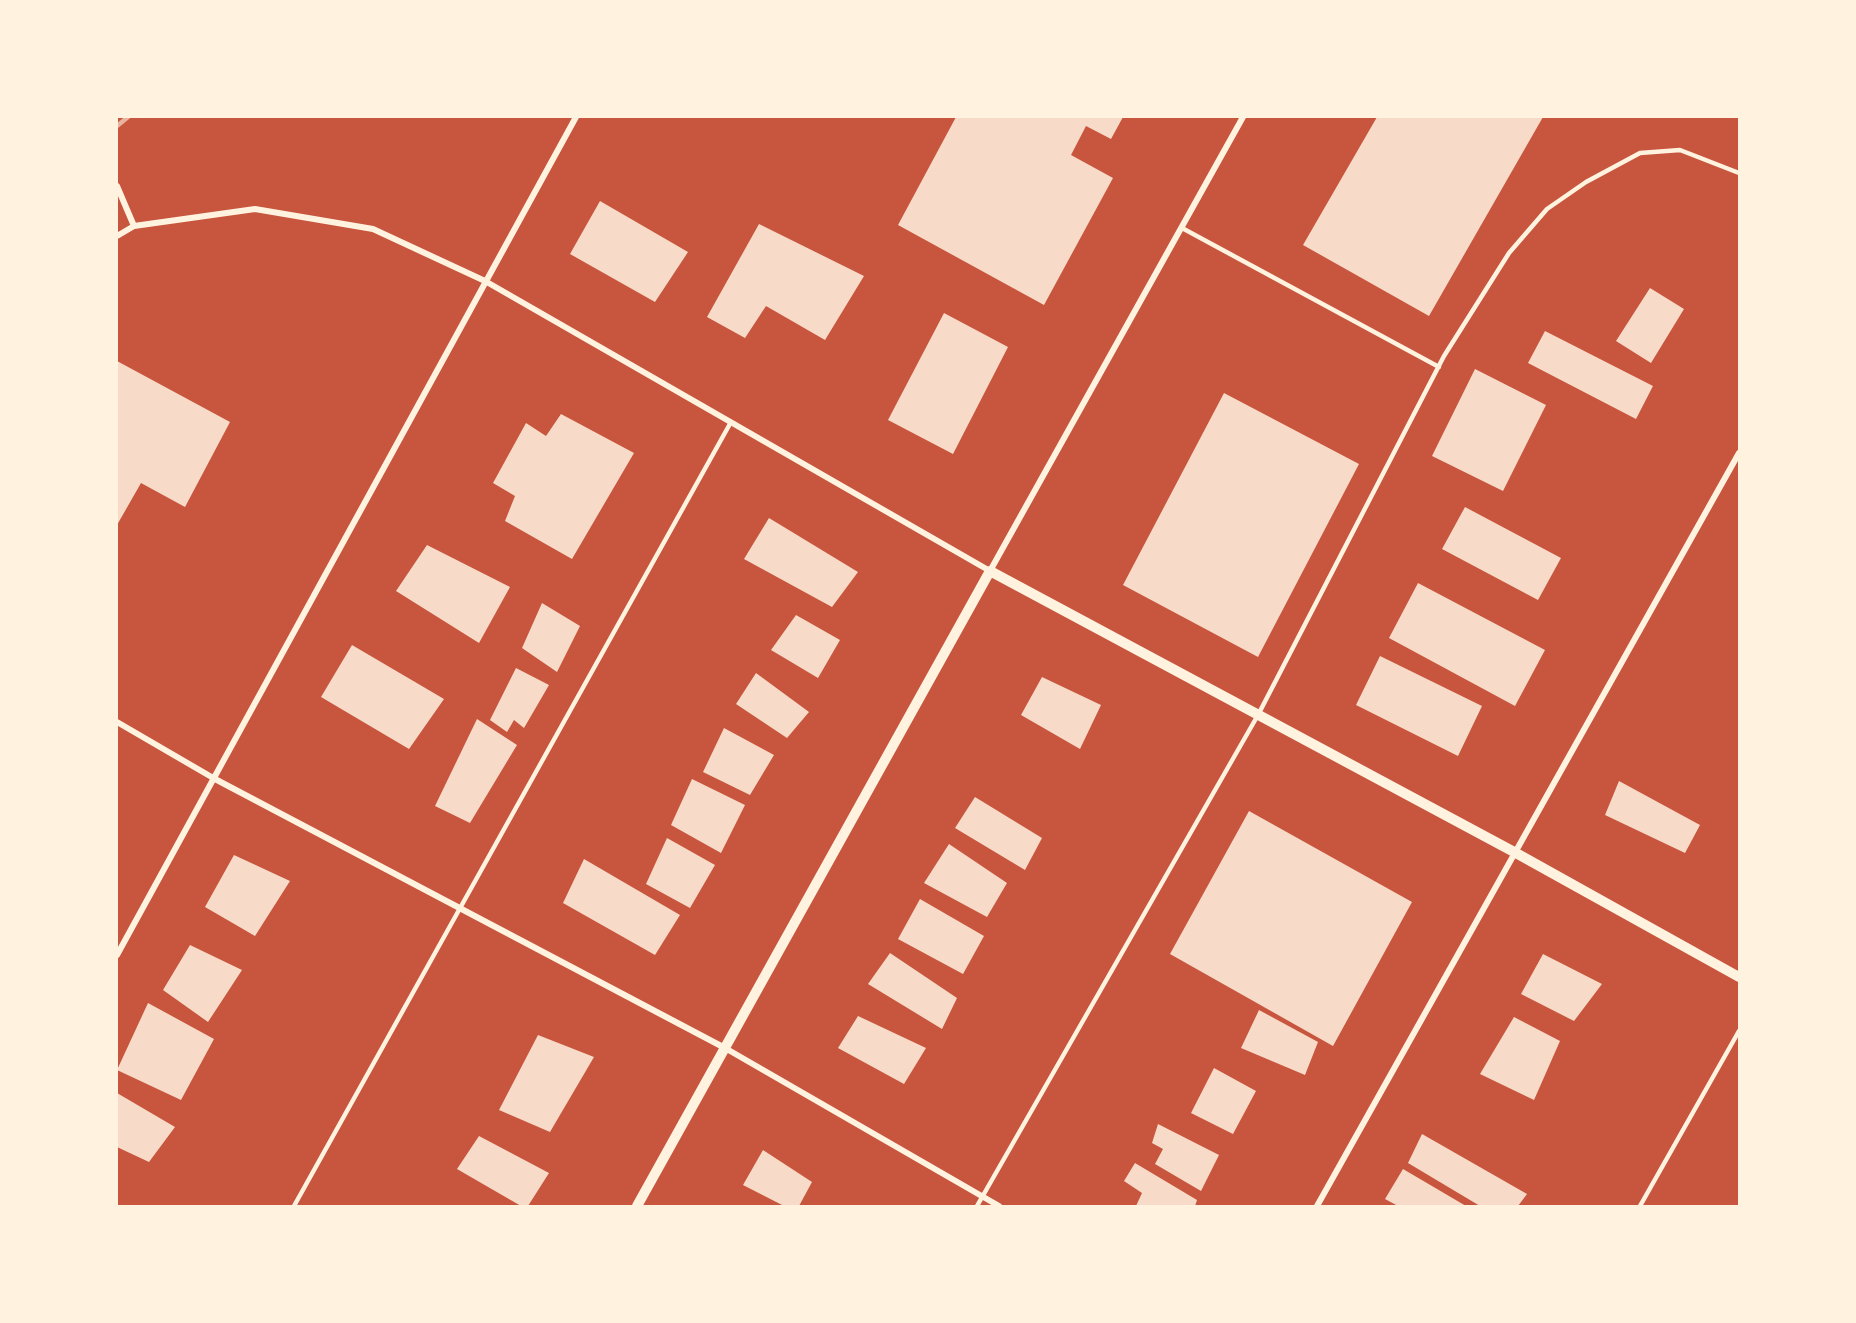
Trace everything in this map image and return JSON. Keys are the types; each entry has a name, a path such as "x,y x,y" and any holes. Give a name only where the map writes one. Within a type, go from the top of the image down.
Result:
{"street":[{"path":"117,955 576,117"},
{"path":"637,1206 1243,117"},
{"path":"117,186 134,226"},
{"path":"117,236 134,226 255,208 373,229 485,281 990,571 1516,853 1739,977"},
{"path":"1317,1206 1739,453"},
{"path":"117,722 215,779 725,1048 999,1206"}],"lane":[{"path":"977,1206 1258,715 1439,367 1509,253 1547,209 1586,182 1640,153 1680,150 1739,173"},
{"path":"1182,228 1439,367"},
{"path":"294,1206 731,422"},
{"path":"1640,1206 1739,1031"}],"building":[{"path":"956,117 1123,117 1111,139 1086,126 1071,155 1113,178 1044,305 898,225"},
{"path":"1377,117 1543,117 1429,316 1303,245"},
{"path":"600,201 688,252 655,302 570,254"},
{"path":"759,224 864,276 825,340 766,306 745,338 707,317"},
{"path":"1650,288 1684,309 1651,363 1616,341"},
{"path":"944,313 1008,347 953,454 888,420"},
{"path":"1545,331 1653,386 1636,419 1528,363"},
{"path":"117,361 230,422 185,507 141,483 117,525"},
{"path":"1475,369 1546,405 1503,491 1432,456"},
{"path":"1224,393 1359,464 1258,657 1123,585"},
{"path":"561,414 634,453 572,559 505,521 515,496 493,483 526,423 546,436"},
{"path":"1465,507 1561,558 1538,600 1442,549"},
{"path":"769,518 858,572 832,607 744,559"},
{"path":"427,545 510,587 479,643 396,591"},
{"path":"1418,583 1545,650 1515,706 1389,638"},
{"path":"542,603 580,626 557,672 522,648"},
{"path":"796,615 840,640 818,678 771,650"},
{"path":"352,645 444,699 409,749 321,697"},
{"path":"1380,656 1482,706 1458,756 1356,705"},
{"path":"516,668 549,685 524,728 514,720 507,732 490,720"},
{"path":"756,673 809,712 787,738 736,704"},
{"path":"1042,677 1101,705 1080,749 1021,715"},
{"path":"477,719 517,745 470,823 435,806"},
{"path":"724,728 774,755 750,795 703,772"},
{"path":"692,779 745,805 721,853 671,825"},
{"path":"1619,781 1700,825 1685,853 1605,815"},
{"path":"975,797 1042,838 1025,870 955,828"},
{"path":"1249,811 1412,902 1333,1046 1170,954"},
{"path":"667,838 715,865 690,908 646,884"},
{"path":"949,844 1007,883 987,917 924,883"},
{"path":"234,855 290,881 255,936 205,907"},
{"path":"584,859 680,915 655,955 563,903"},
{"path":"920,899 984,936 963,974 898,939"},
{"path":"190,945 242,970 208,1022 163,990"},
{"path":"890,953 957,998 942,1029 868,984"},
{"path":"1543,954 1602,984 1574,1021 1521,994"},
{"path":"148,1003 214,1039 181,1100 117,1070"},
{"path":"1259,1010 1318,1042 1305,1075 1241,1048"},
{"path":"858,1016 926,1048 904,1084 838,1048"},
{"path":"1514,1017 1560,1041 1534,1100 1480,1074"},
{"path":"538,1035 594,1057 550,1132 499,1110"},
{"path":"1214,1068 1256,1091 1233,1134 1191,1113"},
{"path":"117,1093 175,1127 149,1162 117,1147"},
{"path":"1158,1124 1219,1155 1201,1191 1155,1164 1163,1149 1152,1143"},
{"path":"1422,1134 1527,1194 1518,1206 1480,1206 1408,1163"},
{"path":"479,1136 549,1173 528,1206 521,1206 457,1169"},
{"path":"763,1150 812,1182 799,1206 784,1206 743,1185"},
{"path":"1135,1163 1197,1200 1195,1206 1136,1206 1142,1193 1124,1181"},
{"path":"1403,1169 1466,1206 1398,1206 1385,1199"}],"railway":[{"path":"117,126 128,117"}]}
